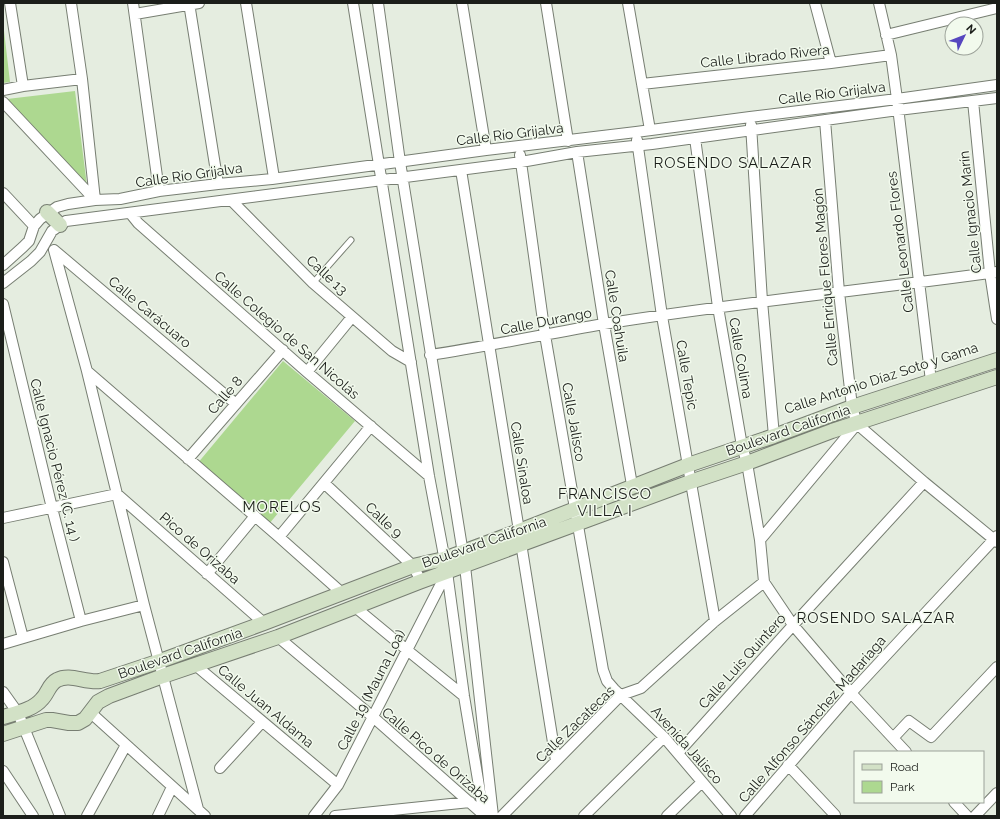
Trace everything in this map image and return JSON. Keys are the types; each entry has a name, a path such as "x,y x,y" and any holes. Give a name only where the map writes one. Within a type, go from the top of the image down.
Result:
{"street":[{"path":"10,3 24,86"},
{"path":"71,3 82,79 95,200"},
{"path":"133,3 159,191"},
{"path":"135,14 193,3 218,184"},
{"path":"246,3 274,178"},
{"path":"352,3 429,476 445,565 464,696 484,816"},
{"path":"378,3 400,162 465,566 493,816"},
{"path":"462,3 486,150"},
{"path":"546,3 568,141"},
{"path":"628,3 650,130"},
{"path":"815,3 831,63"},
{"name":"Calle Leonardo Flores","path":"879,3 891,55 931,378"},
{"path":"886,35 997,8"},
{"name":"Calle Librado Rivera","path":"642,84 891,55"},
{"path":"3,90 82,79"},
{"name":"Calle Río Grijalva","path":"34,226 48,212 63,206 95,200 120,199 159,191 568,141 997,85"},
{"name":"Calle Río Grijalva","path":"3,283 31,261 40,252 52,231 66,221 521,162 577,152 997,98"},
{"name":"Calle Ignacio Marín","path":"973,101 994,272 997,319"},
{"path":"3,102 95,200"},
{"path":"750,117 762,301 774,432"},
{"name":"Calle Enrique Flores Magón","path":"825,120 839,292 852,405 857,424"},
{"name":"Calle Tepic","path":"636,132 662,316 715,621"},
{"name":"Calle Colima","path":"695,138 718,307 760,540 764,582"},
{"name":"Calle Jalisco","path":"519,147 545,335 603,670 607,681 621,695"},
{"name":"Calle Coahuila","path":"577,152 604,324 632,485"},
{"name":"Calle Sinaloa","path":"461,170 556,761"},
{"path":"3,193 34,226 29,241 3,265"},
{"name":"Calle 13","path":"231,200 313,283 392,351 411,362"},
{"path":"48,212 60,226"},
{"name":"Calle Colegio de San Nicolás","path":"130,213 138,223 307,372 429,476"},
{"name":"Calle Carácuaro","path":"46,241 54,250 236,404"},
{"path":"54,250 87,371 144,605 201,813"},
{"name":"Calle Durango","path":"430,355 490,346 604,324 718,307 994,272"},
{"name":"Calle Ignacio Pérez (C. 14 )","path":"3,304 81,621"},
{"path":"307,372 352,316"},
{"name":"Calle 8","path":"188,459 283,350"},
{"name":"Calle Antonio Díaz Soto y Gama","path":"931,378 997,355"},
{"name":"Boulevard California","path":"3,717 33,707 43,699 50,687 57,680 77,678 92,682 100,681 264,623 413,566 465,566 575,509 632,485 742,446 774,432 852,405 931,378 997,360"},
{"path":"87,371 342,593"},
{"name":"Boulevard California","path":"3,734 40,721 52,720 69,724 78,723 85,719 109,696 194,664 278,637 421,581 463,552 578,522 747,463 832,431 997,377"},
{"path":"760,540 857,424 924,482 996,539"},
{"path":"279,537 371,426"},
{"name":"Calle Luis Quintero","path":"678,753 924,482"},
{"name":"Calle 9","path":"324,483 413,566 421,581"},
{"path":"3,518 117,494"},
{"name":"Pico de Orizaba","path":"117,494 264,623"},
{"path":"207,574 255,516"},
{"name":"Calle Alfonso Sánchez Madariaga","path":"745,816 851,693 996,539"},
{"path":"3,562 5,579 23,638"},
{"name":"Calle 19 (Mauna Loa)","path":"314,816 338,785 407,650 445,565"},
{"path":"764,582 793,625 851,693 905,751"},
{"name":"Calle Zacatecas","path":"502,816 621,695 641,688 715,621 764,582"},
{"path":"3,644 81,621 144,605"},
{"path":"355,607 464,696"},
{"name":"Calle Pico de Orizaba","path":"278,637 373,717 484,816"},
{"name":"Calle Juan Aldama","path":"194,664 338,785"},
{"path":"893,738 909,721 931,737 997,667"},
{"path":"92,682 97,692 95,708 126,745 201,813"},
{"path":"3,692 18,712 60,816"},
{"name":"Avenida Jalisco","path":"621,695 678,753 732,816"},
{"path":"43,699 46,712 52,720"},
{"path":"220,768 262,722"},
{"path":"584,816 664,738"},
{"path":"87,816 126,745"},
{"path":"788,765 835,815"},
{"path":"3,771 34,816"},
{"path":"667,816 702,782"},
{"path":"158,816 172,787"},
{"path":"975,816 997,793"},
{"path":"335,816 470,802"},
{"path":"955,803 967,816"}],"lane":[{"path":"313,283 351,240"}],"green space":[{"path":"3,22 10,82 3,83"},
{"path":"75,91 87,186 7,99"},
{"path":"283,361 355,421 269,524 197,464"}],"district":[{"name":"ROSENDO SALAZAR","path":"733,163"},
{"name":"FRANCISCO VILLA I","path":"605,502"},
{"name":"MORELOS","path":"282,507"},
{"name":"ROSENDO SALAZAR","path":"876,618"}]}
